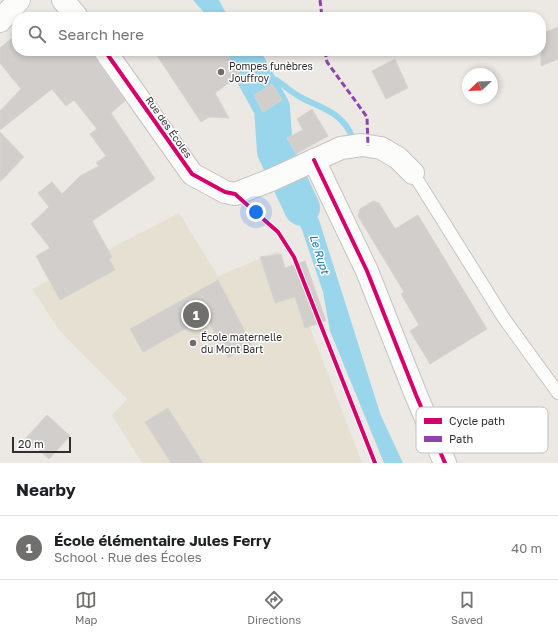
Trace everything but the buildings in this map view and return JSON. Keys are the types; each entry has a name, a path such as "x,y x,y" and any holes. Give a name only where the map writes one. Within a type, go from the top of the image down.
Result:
{"street":[{"path":"0,21 19,0"},
{"path":"63,0 73,12"},
{"name":"Rue des Écoles","path":"109,56 192,174 225,192 235,194 271,180 342,148 362,145 381,148 398,158 413,173"},
{"path":"307,164 367,270 421,407"},
{"path":"441,453 445,463"}],"lane":[{"path":"413,173 503,317 558,393"}],"shaded area":[{"name":"École maternelle du Mont Bart","path":"179,213 218,276 278,251 310,327 362,463 142,463 112,415 127,399 59,330 32,289"}],"water":[{"path":"193,0 219,0 225,12 204,12"},
{"path":"235,56 252,56 272,84 254,95 247,75"},
{"path":"297,180 319,220 381,416 403,463 384,463 330,331 323,292 302,230 279,182"}],"waterway":[{"name":"Le Rupt","path":"243,56 272,108 275,151 302,208"},
{"path":"258,74 274,79 298,96 332,113 344,123 353,139"}],"marked path":[{"path":"320,0 321,12"},
{"path":"326,56 327,62 367,117 368,146"}],"cycle path":[{"path":"109,56 192,174 225,192 235,194 278,232 294,257 375,463"},
{"path":"314,160 367,271 421,407"},
{"path":"441,453 445,463"}],"place":[{"name":"Pompes funèbres Jouffroy","path":"221,72"},
{"name":"École élémentaire Jules Ferry","path":"196,315"},
{"name":"École maternelle du Mont Bart","path":"193,343"}]}
